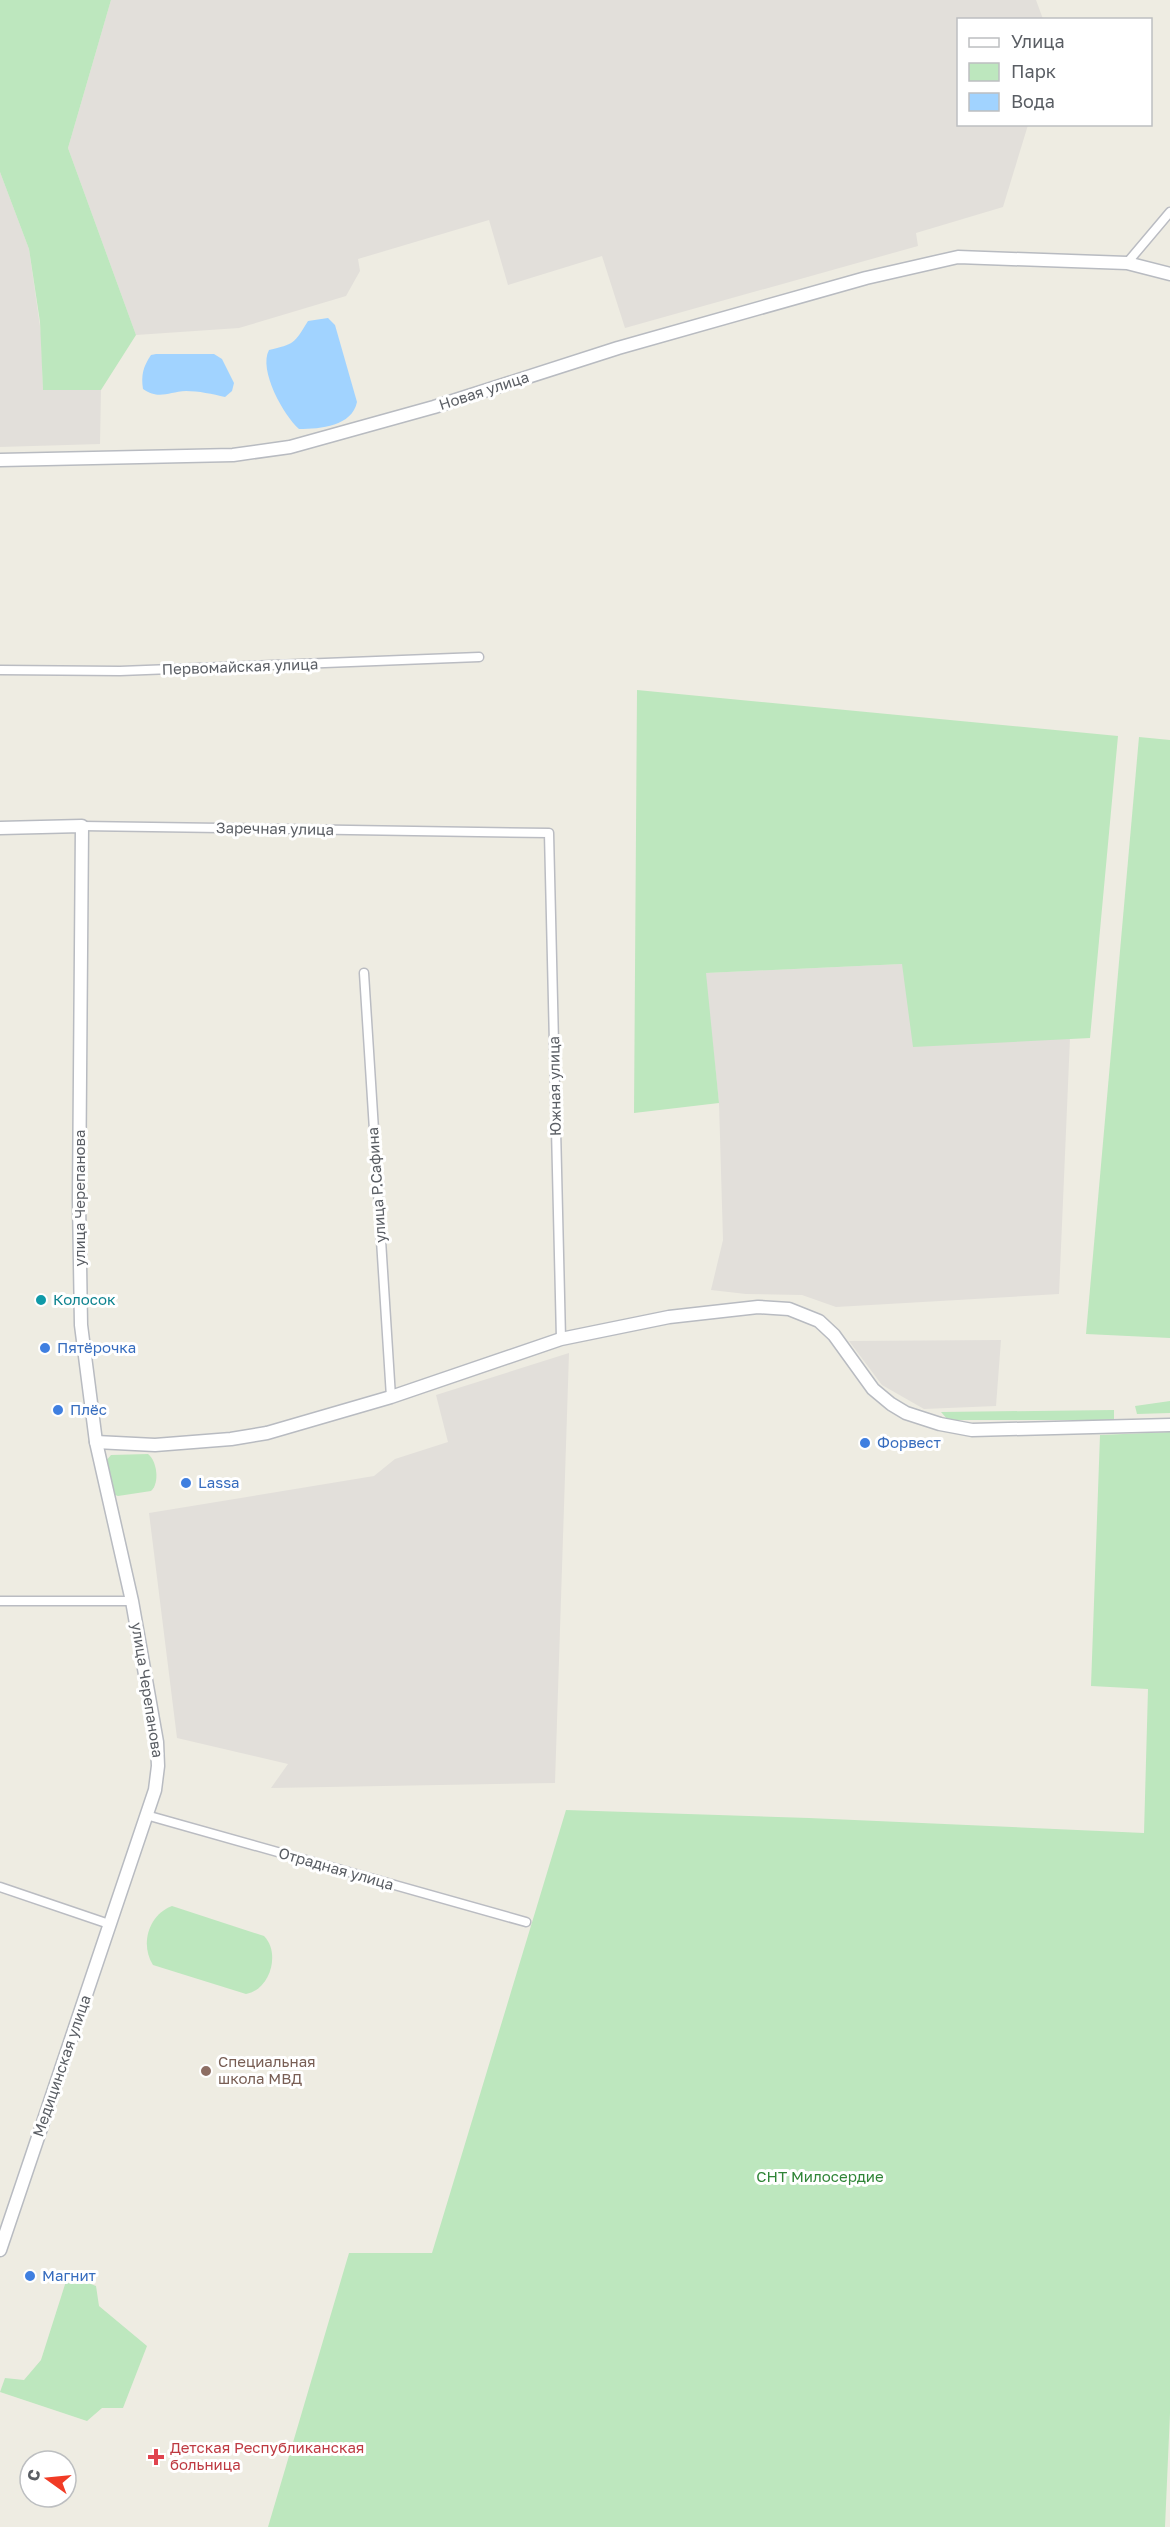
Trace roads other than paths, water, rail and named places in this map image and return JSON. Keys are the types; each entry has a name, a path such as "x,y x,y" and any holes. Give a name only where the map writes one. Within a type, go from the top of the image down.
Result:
{"street":[{"path":"1127,263 1170,212"},
{"name":"Новая улица","path":"0,460 233,455 290,447 434,407 618,348 866,278 958,257 1127,263 1170,274"},
{"name":"Первомайская улица","path":"0,670 120,671 479,657"},
{"name":"Заречная улица","path":"0,828 82,826 549,833"},
{"name":"улица Черепанова","path":"82,826 79,1189 81,1325 96,1442 132,1601 158,1754 156,1784 124,1882"},
{"name":"Южная улица","path":"549,833 561,1339"},
{"name":"улица Р.Сафина","path":"364,973 391,1397"},
{"path":"96,1442 155,1444 231,1439 287,1428 391,1397 561,1339 669,1317 758,1307 789,1309 819,1321 834,1335 873,1389 906,1413 940,1424 972,1430 1170,1425"},
{"name":"улица Черепанова","path":"0,1601 132,1601"},
{"name":"Отрадная улица","path":"146,1815 526,1922"},
{"name":"Медицинская улица","path":"0,2250 124,1882"},
{"path":"0,1887 109,1924"}],"water":[{"path":"328,318 335,325 357,402 354,410 342,421 326,427 299,429 286,414 274,392 267,369 269,350 293,342 308,321"},
{"path":"214,354 222,359 234,383 232,391 225,397 191,391 159,395 149,392 143,389 143,371 151,355"}],"place":[{"name":"Колосок","path":"41,1300"},
{"name":"Пятёрочка","path":"45,1348"},
{"name":"Плёс","path":"58,1410"},
{"name":"Форвест","path":"865,1443"},
{"name":"Lassa","path":"186,1483"},
{"name":"Специальная школа МВД","path":"206,2071"},
{"name":"Магнит","path":"30,2276"},
{"name":"Детская Республиканская больница","path":"156,2457"}],"park label":[{"name":"СНТ Милосердие","path":"820,2177"}]}
